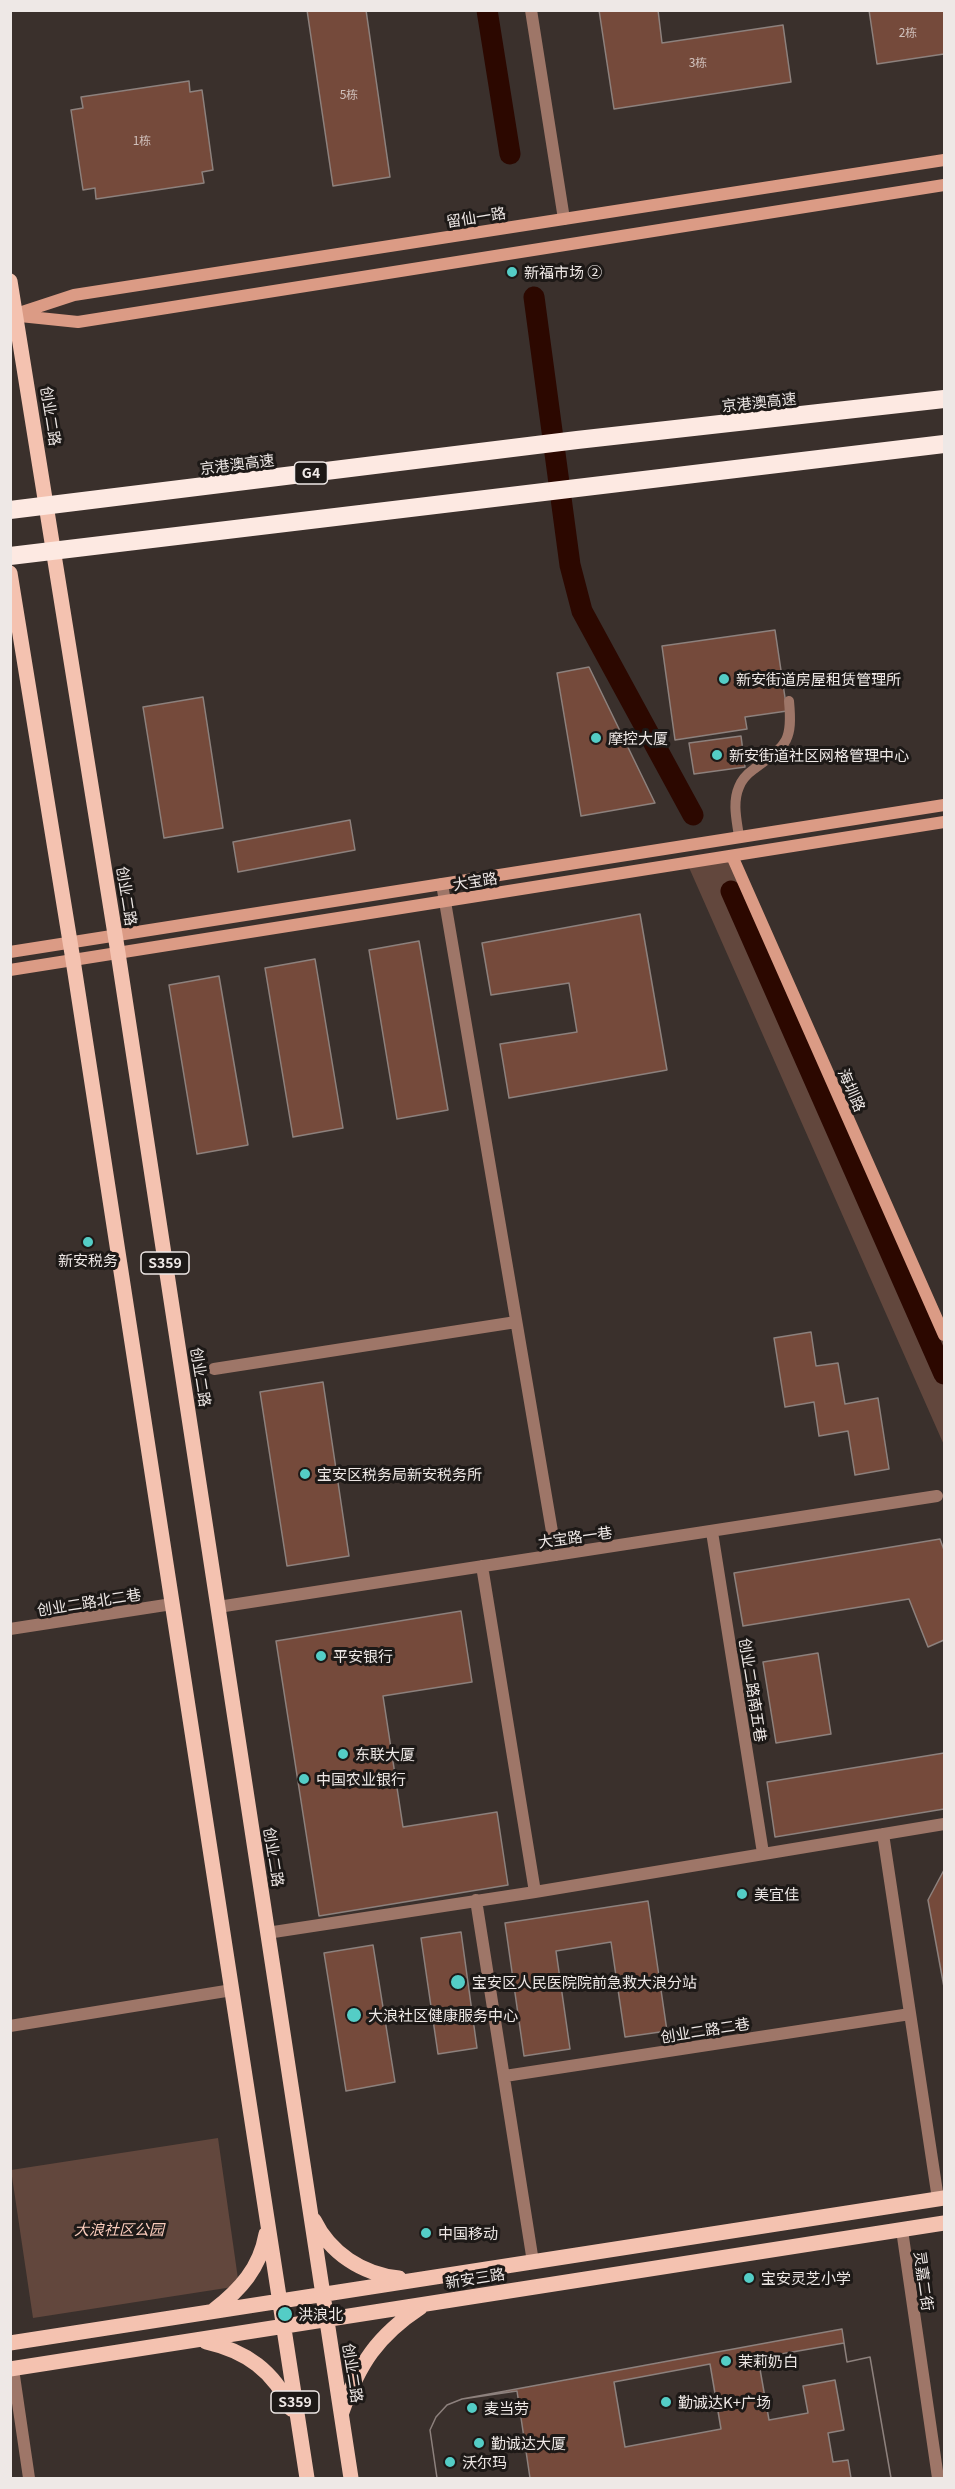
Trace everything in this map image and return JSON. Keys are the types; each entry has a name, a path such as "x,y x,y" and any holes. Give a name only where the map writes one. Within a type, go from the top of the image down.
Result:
{"highway":[{"name":"京港澳高速","path":"10,510 577,440 945,399"},
{"path":"10,556 945,444"}],"main road":[{"name":"留仙一路","path":"13,316 74,295 945,160"},
{"path":"13,316 78,322 945,185"},
{"name":"创业二路","path":"10,281 13,316 118,953 351,2478"},
{"name":"S359","path":"10,573 73,960 307,2478"},
{"name":"大宝路","path":"10,952 945,805"},
{"name":"大宝路","path":"10,970 945,822"},
{"name":"海圳路","path":"732,856 945,1335"},
{"name":"新安三路","path":"10,2343 941,2198"},
{"path":"310,2212 332,2247 349,2262 387,2277 416,2280"},
{"name":"新安三路","path":"12,2369 945,2223"},
{"path":"212,2312 243,2284 255,2267 264,2247 268,2225"},
{"path":"341,2416 354,2380 371,2349 398,2322 426,2304"},
{"path":"197,2340 226,2347 261,2366 277,2382 298,2424"}],"street":[{"path":"531,10 564,219"},
{"path":"442,884 556,1555"},
{"path":"214,1369 516,1322"},
{"name":"大宝路一巷","path":"218,1607 937,1497"},
{"name":"创业二路南五巷","path":"712,1532 764,1854"},
{"path":"483,1566 535,1892"},
{"name":"创业二路北二巷","path":"10,1629 172,1604"},
{"path":"267,1933 535,1892 945,1824"},
{"path":"883,1834 941,2198"},
{"path":"476,1900 533,2262"},
{"path":"10,2026 232,1990"},
{"name":"创业二路二巷","path":"505,2076 910,2014"},
{"name":"灵嘉二街","path":"902,2230 938,2478"},
{"path":"12,2369 29,2478"}],"lane":[{"path":"739,837 735,806 739,786 746,775 782,748 788,738 791,725 789,701"}],"green space":[{"path":"732,856 944,1321 944,1445 687,863"},
{"name":"大浪社区公园","path":"218,2138 239,2286 33,2318 11,2170"}],"building":[{"path":"307,10 366,10 390,177 333,186"},
{"path":"599,10 658,10 662,43 783,25 791,82 614,109"},
{"path":"869,10 944,10 944,54 877,64"},
{"path":"189,81 190,92 202,90 213,170 202,172 204,183 96,199 95,188 83,190 71,110 83,108 81,97"},
{"name":"新安街道房屋租赁管理所","path":"775,630 787,711 745,717 747,729 675,740 662,646"},
{"name":"摩控大厦","path":"589,667 655,803 581,816 557,673"},
{"path":"203,697 223,828 164,838 143,707"},
{"name":"新安街道社区网格管理中心","path":"741,736 745,767 694,774 689,743"},
{"path":"350,820 355,850 238,872 233,842"},
{"path":"640,914 667,1070 509,1098 500,1044 577,1032 569,983 491,995 482,943"},
{"path":"419,941 448,1110 397,1119 369,950"},
{"path":"315,959 343,1128 293,1137 265,968"},
{"path":"219,976 248,1145 197,1154 169,985"},
{"path":"811,1332 816,1366 838,1363 845,1404 878,1398 889,1469 855,1475 848,1431 819,1436 814,1402 785,1407 774,1338"},
{"name":"宝安区税务局新安税务所","path":"323,1382 349,1556 287,1566 260,1392"},
{"path":"940,1539 944,1550 944,1640 928,1647 909,1599 743,1626 734,1573"},
{"name":"东联大厦","path":"461,1611 472,1682 383,1696 403,1827 497,1812 508,1885 319,1916 276,1641"},
{"path":"818,1653 831,1734 776,1743 763,1662"},
{"path":"944,1753 944,1809 775,1837 767,1782"},
{"path":"944,1870 944,1987 928,1900"},
{"path":"648,1901 667,2031 625,2037 611,1942 556,1951 570,2049 524,2056 505,1923"},
{"path":"461,1932 477,2048 438,2054 421,1938"},
{"path":"373,1945 395,2082 346,2091 324,1953"},
{"name":"勤诚达K+广场","path":"842,2329 847,2362 870,2357 891,2478 437,2478 430,2430 436,2417 447,2405 462,2399"},
{"path":"844,2343 847,2362 870,2357 891,2478 851,2478 848,2460 833,2462 828,2433 844,2430 835,2380 803,2386 808,2413 769,2420 758,2358"},
{"path":"710,2364 721,2429 625,2447 614,2382"},
{"name":"勤诚达大厦","path":"517,2391 530,2478 437,2478 430,2430 436,2417 447,2405 462,2399"}],"waterway":[{"path":"487,10 510,154"},
{"path":"534,297 570,565 582,611 693,815"},
{"path":"731,891 944,1374"}],"place":[{"name":"新福市场 ②","path":"512,272"},
{"name":"新安街道房屋租赁管理所","path":"724,679"},
{"name":"摩控大厦","path":"596,738"},
{"name":"新安街道社区网格管理中心","path":"717,755"},
{"name":"新安税务","path":"88,1242"},
{"name":"宝安区税务局新安税务所","path":"305,1474"},
{"name":"平安银行","path":"321,1656"},
{"name":"东联大厦","path":"343,1754"},
{"name":"中国农业银行","path":"304,1779"},
{"name":"美宜佳","path":"742,1894"},
{"name":"宝安区人民医院院前急救大浪分站","path":"458,1982"},
{"name":"大浪社区健康服务中心","path":"354,2015"},
{"name":"中国移动","path":"426,2233"},
{"name":"宝安灵芝小学","path":"749,2278"},
{"name":"洪浪北","path":"285,2314"},
{"name":"茉莉奶白","path":"726,2361"},
{"name":"勤诚达K+广场","path":"666,2402"},
{"name":"麦当劳","path":"472,2408"},
{"name":"勤诚达大厦","path":"479,2443"},
{"name":"沃尔玛","path":"450,2462"}]}
